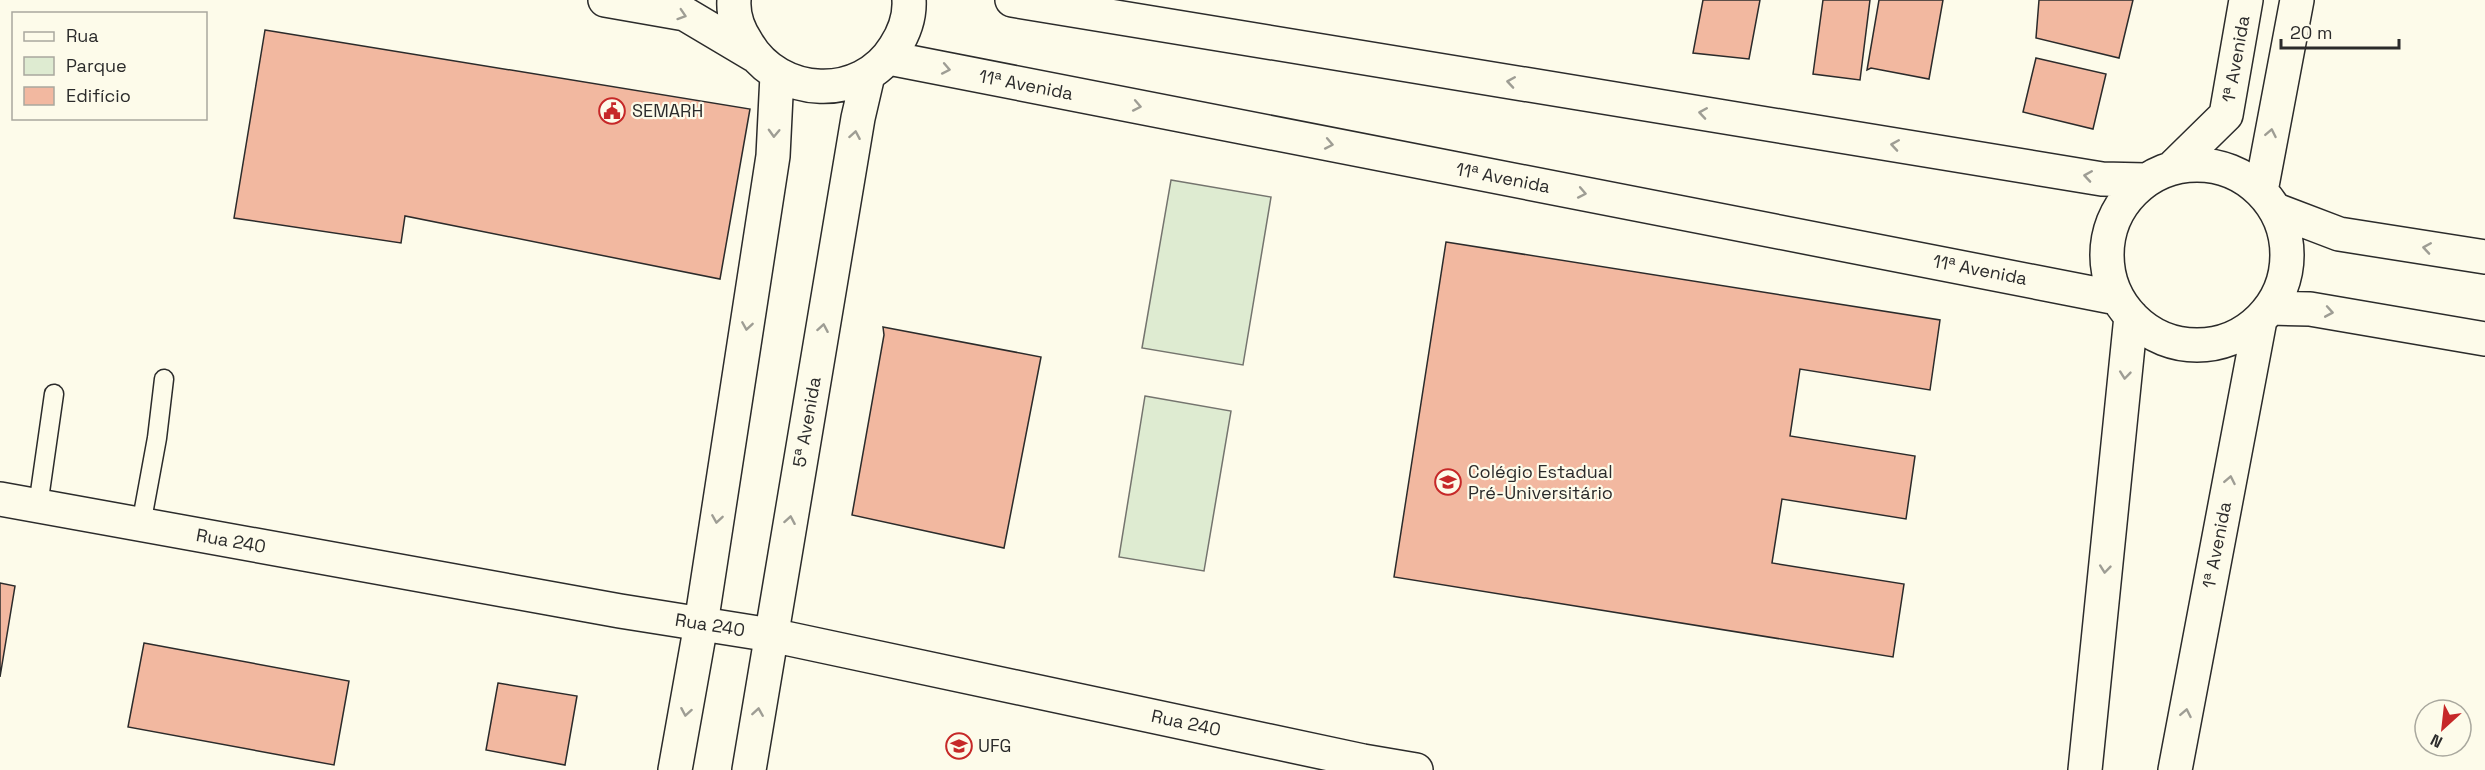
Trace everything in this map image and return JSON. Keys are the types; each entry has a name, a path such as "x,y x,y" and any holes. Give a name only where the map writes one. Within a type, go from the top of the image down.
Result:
{"main road":[{"path":"605,0 685,14 799,84 822,87 846,85 878,66"},
{"path":"675,770 701,624 773,156 765,65 740,32 734,0"},
{"name":"5ª Avenida","path":"749,770 858,118 878,66 903,35 910,9 909,0"},
{"path":"1012,0 2102,179 2159,174 2196,165 2219,167 2242,176 2268,200 2339,234 2485,257"},
{"name":"1ª Avenida","path":"2159,174 2226,115 2246,0"},
{"path":"2124,307 2149,331 2177,343 2207,345 2235,337 2265,314 2285,278 2288,255 2284,231 2268,200 2266,156 2297,0"},
{"name":"11ª Avenida","path":"878,66 2124,307"},
{"path":"2085,770 2124,307 2108,264 2108,240 2115,217 2128,196 2159,174"},
{"path":"2265,314 2310,309 2485,339"},
{"name":"1ª Avenida","path":"2175,770 2265,314"},
{"name":"Rua 240","path":"0,499 771,635 1362,765 1416,770"}],"lane":[{"path":"141,525 157,438 164,379"},
{"path":"38,506 54,394"}],"green space":[{"path":"1171,180 1271,197 1243,365 1142,348"},
{"path":"1145,396 1231,411 1204,571 1119,557"}],"building":[{"path":"1703,0 1760,0 1749,59 1693,53"},
{"path":"1823,0 1870,0 1860,80 1813,74"},
{"path":"1879,0 1943,0 1929,79 1871,68 1867,70"},
{"path":"2039,0 2133,0 2119,58 2036,38"},
{"name":"SEMARH","path":"265,30 750,109 720,279 405,216 401,243 234,218"},
{"path":"2036,58 2106,74 2093,129 2023,112"},
{"path":"1446,242 1940,320 1930,390 1800,369 1790,436 1915,456 1906,519 1782,499 1772,563 1904,584 1893,657 1394,577"},
{"path":"883,327 1041,357 1004,548 852,515 884,335"},
{"path":"0,583 15,586 0,677"},
{"path":"144,643 349,681 334,765 128,727"},
{"path":"498,683 577,696 565,765 486,750"}],"place":[{"name":"SEMARH","path":"612,111"},
{"name":"Colégio Estadual Pré-Universitário","path":"1448,482"},
{"name":"UFG","path":"959,746"}]}
